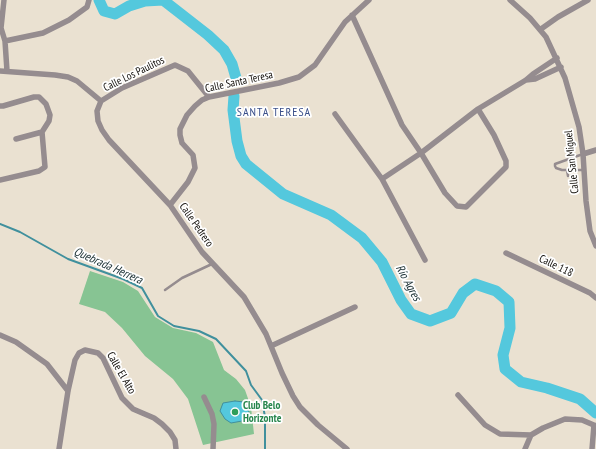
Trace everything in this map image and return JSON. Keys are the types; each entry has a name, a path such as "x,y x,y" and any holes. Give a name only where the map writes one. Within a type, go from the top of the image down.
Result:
{"street":[{"path":"4,0 2,28 5,40 7,71"},
{"path":"5,40 43,33 69,20 87,7 89,0"},
{"name":"Calle Santa Teresa","path":"170,205 188,182 195,168 193,155 180,139 180,129 187,115 195,106 202,100 210,97 279,83 299,77 315,65 345,22 369,0"},
{"name":"Calle San Miguel","path":"510,0 540,29 557,58 571,94 579,127 583,154 590,231 596,246"},
{"path":"540,29 588,0"},
{"path":"352,15 402,126 421,153 445,193 457,206 466,207 506,166 506,161 494,136 478,110"},
{"path":"382,179 421,153 478,110 526,80 557,58"},
{"name":"Calle Los Paulitos","path":"101,101 122,88 175,65 188,71 210,97"},
{"path":"526,80 535,79 561,67"},
{"path":"0,71 68,78 78,81 101,101"},
{"path":"0,106 34,97 40,98 46,104 50,115 49,120 42,132 45,167 39,171 0,180"},
{"name":"Calle Pedrero","path":"101,101 97,111 98,121 109,140 170,205 202,252 244,297 253,310 293,396 300,407 318,425 347,449"},
{"path":"335,114 382,179 425,260"},
{"path":"16,139 42,132"},
{"path":"583,154 596,150"},
{"name":"Calle 118","path":"506,252 590,293 596,298"},
{"path":"271,346 355,307"},
{"path":"0,335 16,342 47,364 68,392"},
{"name":"Calle El Alto","path":"59,449 68,392 75,360 79,353 85,350 98,353 103,358 122,398 133,409 154,418 162,424 175,440 176,449"},
{"path":"458,395 485,425 500,434 531,435 543,428 566,419 582,420 595,426 592,449"},
{"path":"204,397 212,414 214,424 213,449"},
{"path":"525,449 531,435"}],"lane":[{"path":"583,154 555,164 556,168 567,170 584,170"},
{"path":"567,170 568,176"},
{"path":"165,290 182,278 213,264"}],"green space":[{"name":"Club Belo Horizonte","path":"90,271 123,282 138,291 155,317 173,328 196,333 213,342 224,370 236,379 245,390 251,407 254,434 203,445 188,399 173,379 145,356 122,328 105,312 79,304"}],"water":[{"name":"Club Belo Horizonte","path":"235,401 244,402 249,412 242,421 231,423 225,419 220,411 223,403"}],"waterway":[{"name":"Río Agres","path":"99,0 104,11 115,14 129,6 145,1 163,0 208,35 224,50 232,64 236,78 235,82"},
{"name":"Río Agres","path":"234,96 233,110 237,141 241,156 246,164 283,194 331,215 362,238 382,262 401,300 411,314 430,321 451,313 463,293 475,284 496,291 509,302 510,328 503,355 505,369 521,382 547,388 580,399 596,413"},
{"name":"Quebrada Herrera","path":"0,224 20,232 68,259 123,279 142,288 158,316 174,326 199,331 216,339 246,371 251,385 262,400 265,417 265,449"}],"place":[{"name":"Club Belo Horizonte","path":"235,412"}],"district":[{"name":"SANTA TERESA","path":"274,113"}]}
